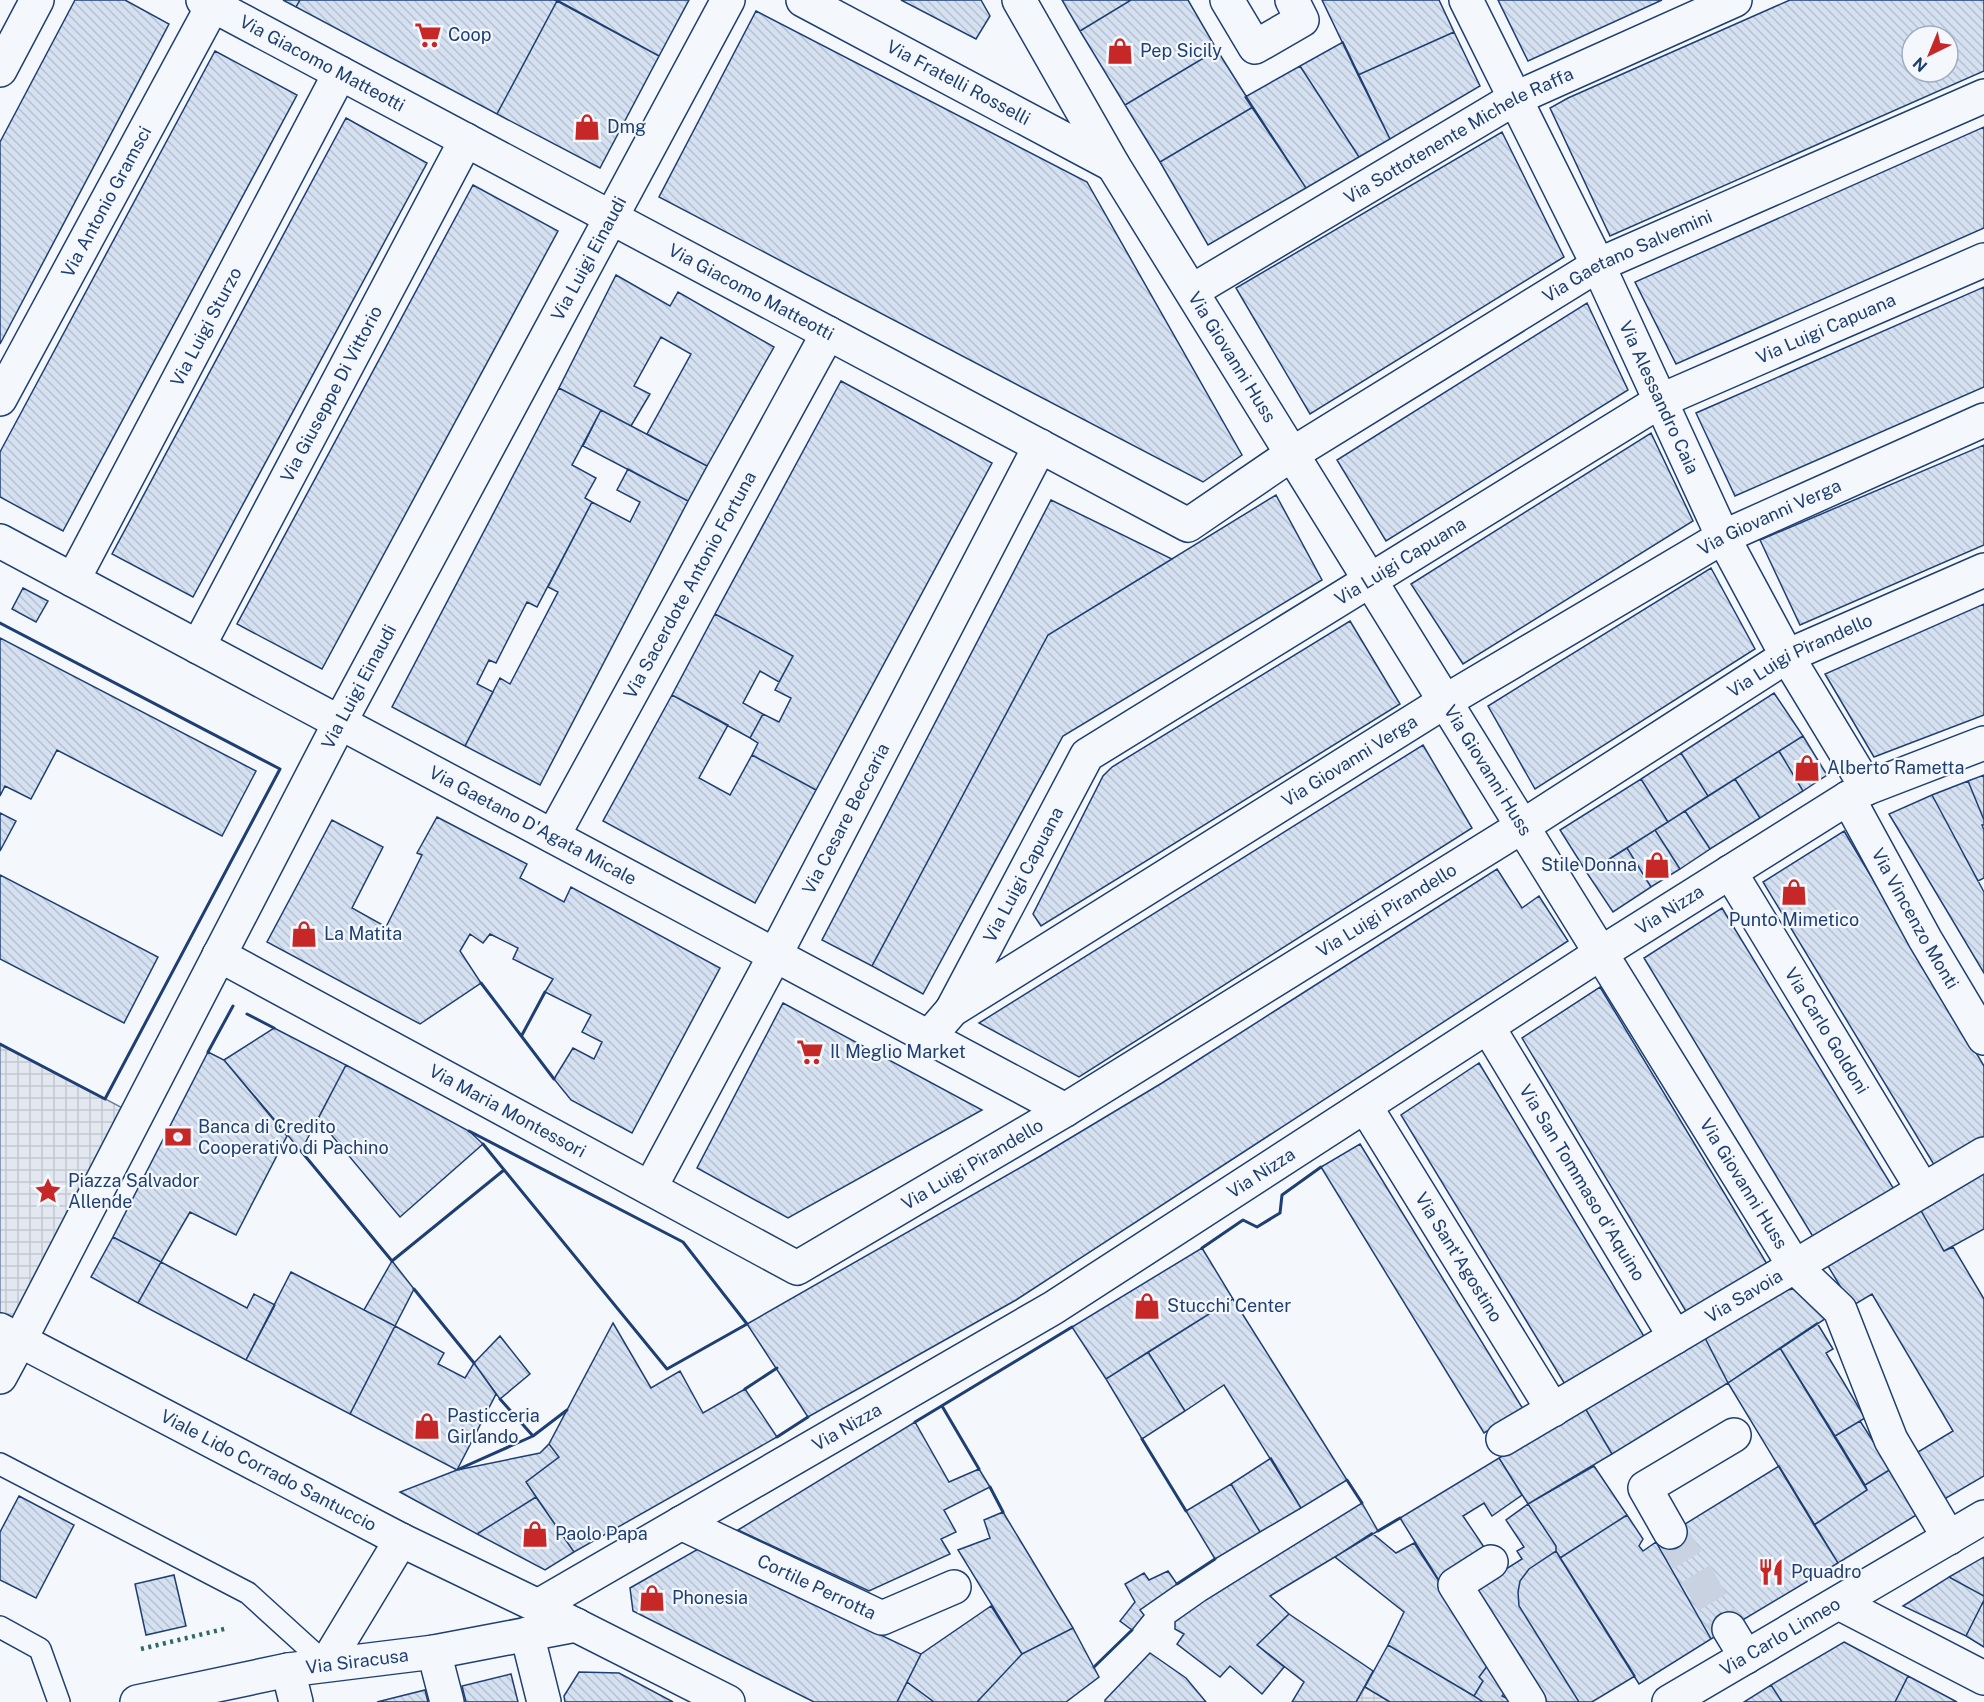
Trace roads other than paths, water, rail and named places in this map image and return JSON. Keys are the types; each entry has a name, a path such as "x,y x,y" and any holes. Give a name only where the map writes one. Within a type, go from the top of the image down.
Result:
{"street":[{"path":"0,70 37,0"},
{"name":"Via Luigi Einaudi","path":"0,1377 10,1335 219,955 340,722 728,0"},
{"name":"Via Fratelli Rosselli","path":"803,0 1113,165"},
{"name":"Via Giovanni Huss","path":"1019,0 1113,165 1795,1267 1840,1310 1891,1440 1949,1538"},
{"path":"1227,0 1255,47 1302,20 1292,0"},
{"name":"Via Alessandro Caia","path":"1466,0 1598,265 1723,537 1858,793"},
{"name":"Via Sottotenente Michele Raffa","path":"1192,291 1514,99 1735,0"},
{"name":"Via Giacomo Matteotti","path":"208,3 1188,525 1292,454"},
{"name":"Via Antonio Gramsci","path":"0,399 208,3"},
{"name":"Via Luigi Sturzo","path":"73,580 340,73"},
{"name":"Via Gaetano Salvemini","path":"1292,454 1598,265 1984,96"},
{"name":"Via Giuseppe Di Vittorio","path":"198,647 466,140"},
{"name":"Via Luigi Capuana","path":"952,1010 1087,755 1662,400 1984,260"},
{"name":"Via Sacerdote Antonio Fortuna","path":"554,836 828,333"},
{"name":"Via Giovanni Verga","path":"928,1038 952,1010 1444,702 1723,537 1984,420"},
{"name":"Via Cesare Beccaria","path":"650,1188 775,955 1040,446"},
{"name":"Via Gaetano D'Agata Micale","path":"0,541 1065,1110"},
{"name":"Via Luigi Pirandello","path":"797,1268 1065,1110 1523,826 1787,656 1984,570"},
{"name":"Via Nizza","path":"533,1620 681,1523 1053,1308 1601,953 1858,793 1984,743"},
{"name":"Via Vincenzo Monti","path":"1858,793 1925,939 1984,1038"},
{"name":"Via Carlo Goldoni","path":"1730,872 1923,1190"},
{"name":"Via Maria Montessori","path":"219,955 797,1268"},
{"name":"Via San Tommaso d'Aquino","path":"1488,1027 1675,1337"},
{"name":"Via Sant'Agostino","path":"1365,1106 1553,1410"},
{"name":"Via Savoia","path":"1503,1439 1984,1154"},
{"name":"Viale Lido Corrado Santuccio","path":"10,1335 401,1540 533,1620 576,1625 728,1702"},
{"path":"1670,1532 1645,1488 1734,1435"},
{"name":"Via Carlo Linneo","path":"1669,1702 1984,1517"},
{"name":"Cortile Perrotta","path":"681,1523 882,1618 954,1587"},
{"path":"326,1664 401,1540"},
{"path":"1491,1562 1455,1585 1529,1702"},
{"path":"1839,1603 1984,1678"},
{"path":"533,1620 544,1702"},
{"name":"Via Siracusa","path":"141,1702 288,1670 434,1652 533,1620"},
{"path":"1729,1629 1746,1657"},
{"path":"434,1652 447,1702"},
{"path":"288,1670 296,1702"}],"lane":[{"path":"0,1464 248,1593 326,1664"},
{"path":"0,1627 40,1649 59,1702"}],"tunnel":[{"path":"1670,1532 1729,1629"}],"place":[{"name":"Coop","path":"428,35"},
{"name":"Pep Sicily","path":"1120,51"},
{"name":"Dmg","path":"587,127"},
{"name":"Alberto Rametta","path":"1807,768"},
{"name":"Stile Donna","path":"1657,865"},
{"name":"Punto Mimetico","path":"1794,892"},
{"name":"La Matita","path":"304,934"},
{"name":"Il Meglio Market","path":"810,1052"},
{"name":"Banca di Credito Cooperativo di Pachino","path":"178,1137"},
{"name":"Piazza Salvador Allende","path":"48,1191"},
{"name":"Stucchi Center","path":"1147,1306"},
{"name":"Pasticceria Girlando","path":"427,1426"},
{"name":"Paolo Papa","path":"535,1534"},
{"name":"Pquadro","path":"1771,1572"},
{"name":"Phonesia","path":"652,1598"}]}
